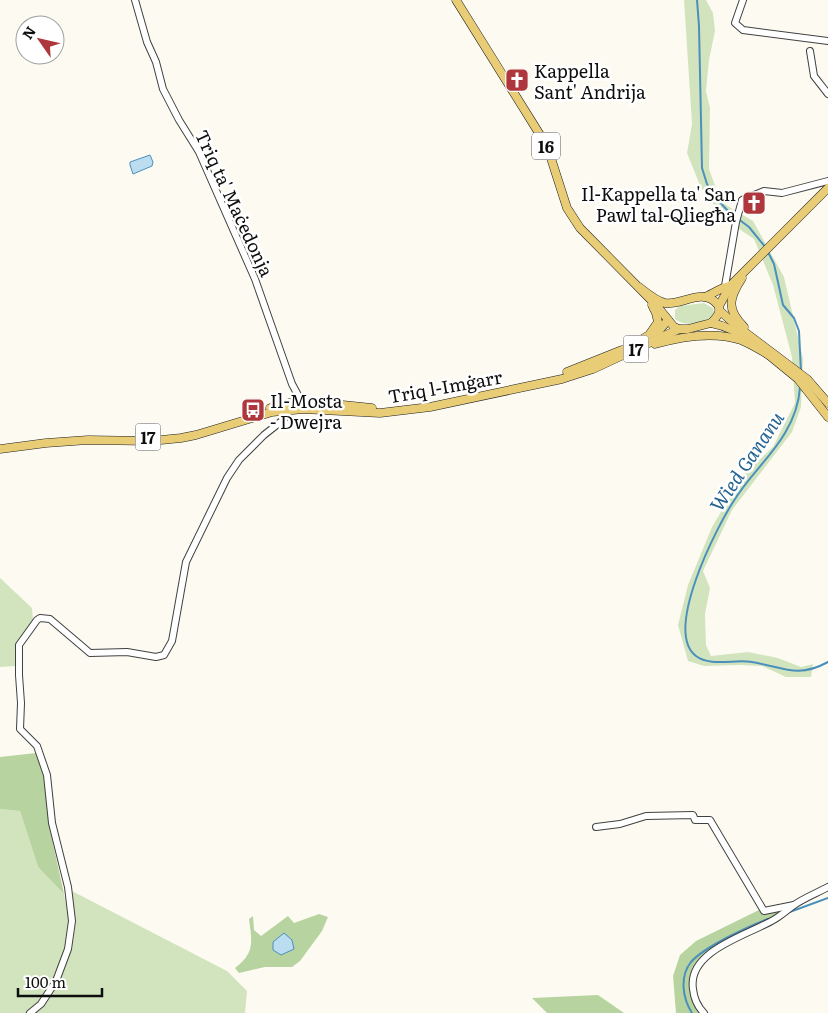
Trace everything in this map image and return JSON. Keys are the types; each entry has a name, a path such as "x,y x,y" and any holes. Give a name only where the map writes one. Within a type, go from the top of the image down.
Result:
{"main road":[{"name":"16","path":"456,0 548,149 560,191 571,215 580,228 639,287 674,327 679,329"},
{"path":"706,297 727,286 752,264 828,188"},
{"path":"752,264 732,297 731,306 734,316 761,343"},
{"path":"727,286 711,323 736,330 798,379 828,417"},
{"name":"16","path":"639,287 661,302 667,303 706,297"},
{"path":"627,348 649,335 658,322 654,308 639,287"},
{"path":"706,297 715,301 719,308 738,327 807,379 828,403"},
{"path":"667,318 667,310 672,302"},
{"name":"Triq l-Imġarr","path":"0,449 88,440 151,441 181,438 290,407 297,401 381,408 428,403 561,375 649,339 667,318"},
{"name":"Triq l-Imġarr","path":"0,445 42,439 151,437 180,434 269,408 290,407 380,413 412,410 470,400 562,379 593,368 679,329 711,323"},
{"path":"593,368 624,358 651,345 685,337 718,335 738,339 768,355"}],"street":[{"name":"Triq ta' Maċedonja","path":"135,0 163,89 199,152 255,279 292,384 304,401"},
{"path":"742,0 735,23 744,30 828,40"},
{"path":"810,50 814,76 828,94"},
{"path":"727,286 736,222 742,200 764,191 782,193 828,181"},
{"path":"30,1013 45,999 56,980 68,949 72,925 68,887 52,823 47,775 37,746 20,729 22,703 19,675 20,643 37,620 46,618 50,619 90,654 127,652 156,657 164,655 172,641 186,562 227,478 239,460 264,435 283,420 297,392"},
{"path":"596,827 620,824 646,816 693,815 695,820 710,820 764,911 792,907"},
{"path":"704,1013 696,1003 693,994 692,976 695,969 704,959 727,943 776,919 792,907 828,887"}],"green space":[{"path":"684,0 706,0 713,13 715,31 709,60 706,91 710,108 709,169 721,202 753,221 784,277 803,359 801,407 792,432 732,510 703,571 710,588 705,614 706,645 711,656 748,652 778,658 801,667 813,664 811,677 786,677 762,666 704,666 688,661 678,625 688,585 712,527 743,475 773,447 795,403 792,357 773,285 754,239 726,220 701,188 687,153 692,124"},
{"path":"704,303 713,308 714,313 701,322 690,324 679,322 675,319 675,310 680,306"},
{"path":"0,578 32,608 33,620 17,644 16,666 0,667"},
{"path":"36,753 47,776 50,830 64,894 38,867 20,811 0,809 0,757"},
{"path":"0,809 20,811 38,867 64,894 70,925 66,951 59,970 36,1008 26,1013 0,1013"},
{"path":"70,890 227,971 247,991 245,1013 35,1013 51,995 69,958 75,928"},
{"path":"796,901 764,925 729,942 706,956 692,971 689,982 693,998 702,1013 676,1013 673,976 680,955 696,941 765,907"},
{"path":"319,914 328,917 322,931 300,961 292,967 265,967 239,973 235,968 249,952 251,941 249,919 253,916 254,930 261,936 288,916 294,923"},
{"path":"598,995 624,1013 547,1013 532,998"}],"water":[{"path":"150,155 153,162 152,166 133,174 130,162"},
{"path":"284,933 292,940 294,949 281,955 273,950 273,942"}],"waterway":[{"name":"Wied Gananu","path":"697,0 702,168 707,184 715,197 729,212 749,227 766,248"},
{"name":"Wied Gananu","path":"768,252 774,264 783,305 794,318 799,331 801,372"},
{"name":"Wied Gananu","path":"800,387 797,405 788,427 779,442 735,499 706,554 689,602 686,625 687,643 696,656 715,662 745,661 799,671 817,667 828,662"},
{"path":"787,913 828,898"},
{"path":"692,1013 686,1001 684,988 685,974 691,962 716,944 768,919"}],"place":[{"name":"Kappella Sant' Andrija","path":"517,80"},
{"name":"Il-Kappella ta' San Pawl tal-Qliegħa","path":"754,203"},
{"name":"Il-Mosta - Dwejra","path":"253,410"}]}
